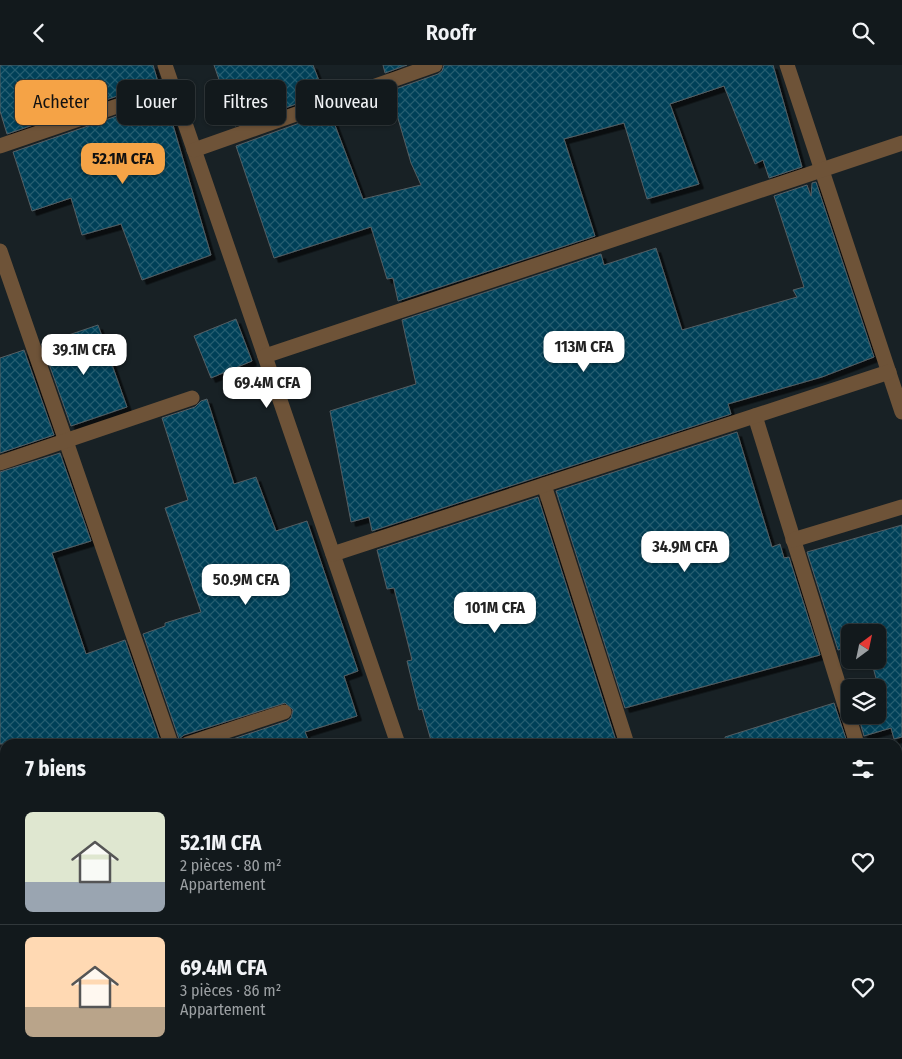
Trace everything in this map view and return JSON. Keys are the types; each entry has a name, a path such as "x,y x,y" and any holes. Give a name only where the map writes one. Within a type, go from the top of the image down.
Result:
{"street":[{"path":"165,65 170,80"},
{"path":"194,150 410,69 435,65"},
{"path":"787,65 902,412"},
{"path":"0,146 117,106"},
{"path":"186,125 396,739"},
{"path":"265,356 902,143"},
{"path":"0,251 169,739"},
{"path":"333,554 889,372"},
{"path":"0,463 192,398"},
{"path":"755,416 854,739"},
{"path":"544,485 626,739"},
{"path":"793,540 902,507"},
{"path":"202,739 284,712"}],"building":[{"path":"0,65 153,65 157,80 117,80 117,96 107,100 107,80 15,80 15,125 33,125 7,134 0,111"},
{"path":"214,65 313,65 319,80 296,80 296,104 286,108 286,80 219,80"},
{"path":"383,65 407,65 385,73"},
{"path":"444,65 773,65 802,167 769,178 763,160 755,164 724,86 670,104 699,184 647,199 624,123 564,139 595,236 398,301 393,278 387,279 371,227 274,258 236,146 296,124 335,125 363,199 421,185 411,163 397,115 397,89 442,71"},
{"path":"117,116 117,125 173,125 211,255 142,280 121,224 82,235 71,198 32,211 13,152 91,125 107,125 107,119"},
{"path":"816,182 874,357 822,377 728,404 731,414 372,531 369,517 351,522 330,411 416,384 402,320 601,254 604,265 656,248 682,330 797,297 793,290 804,287 774,196 807,185 811,196 812,183"},
{"path":"236,319 252,361 211,378 194,336"},
{"path":"98,325 127,407 71,426 42,344"},
{"path":"24,350 54,435 0,453 0,358"},
{"path":"207,399 234,484 256,477 276,531 307,521 358,671 344,676 357,716 305,732 308,739 233,739 287,721 291,718 293,710 285,703 184,735 179,739 143,634 165,626 165,623 201,612 165,508 188,500 162,418 195,407 201,401"},
{"path":"737,432 772,547 780,544 784,558 789,557 820,655 625,708 556,491"},
{"path":"60,453 91,541 52,553 86,654 125,640 159,739 0,739 0,472"},
{"path":"538,497 615,739 431,739 422,709 419,710 407,661 412,660 394,588 387,589 377,550"},
{"path":"902,525 902,737 894,739 891,728 864,736 861,724 886,724 886,679 876,679 873,669 886,669 886,624 841,624 841,649 838,650 807,552"},
{"path":"834,703 846,739 725,739 725,737"}]}
